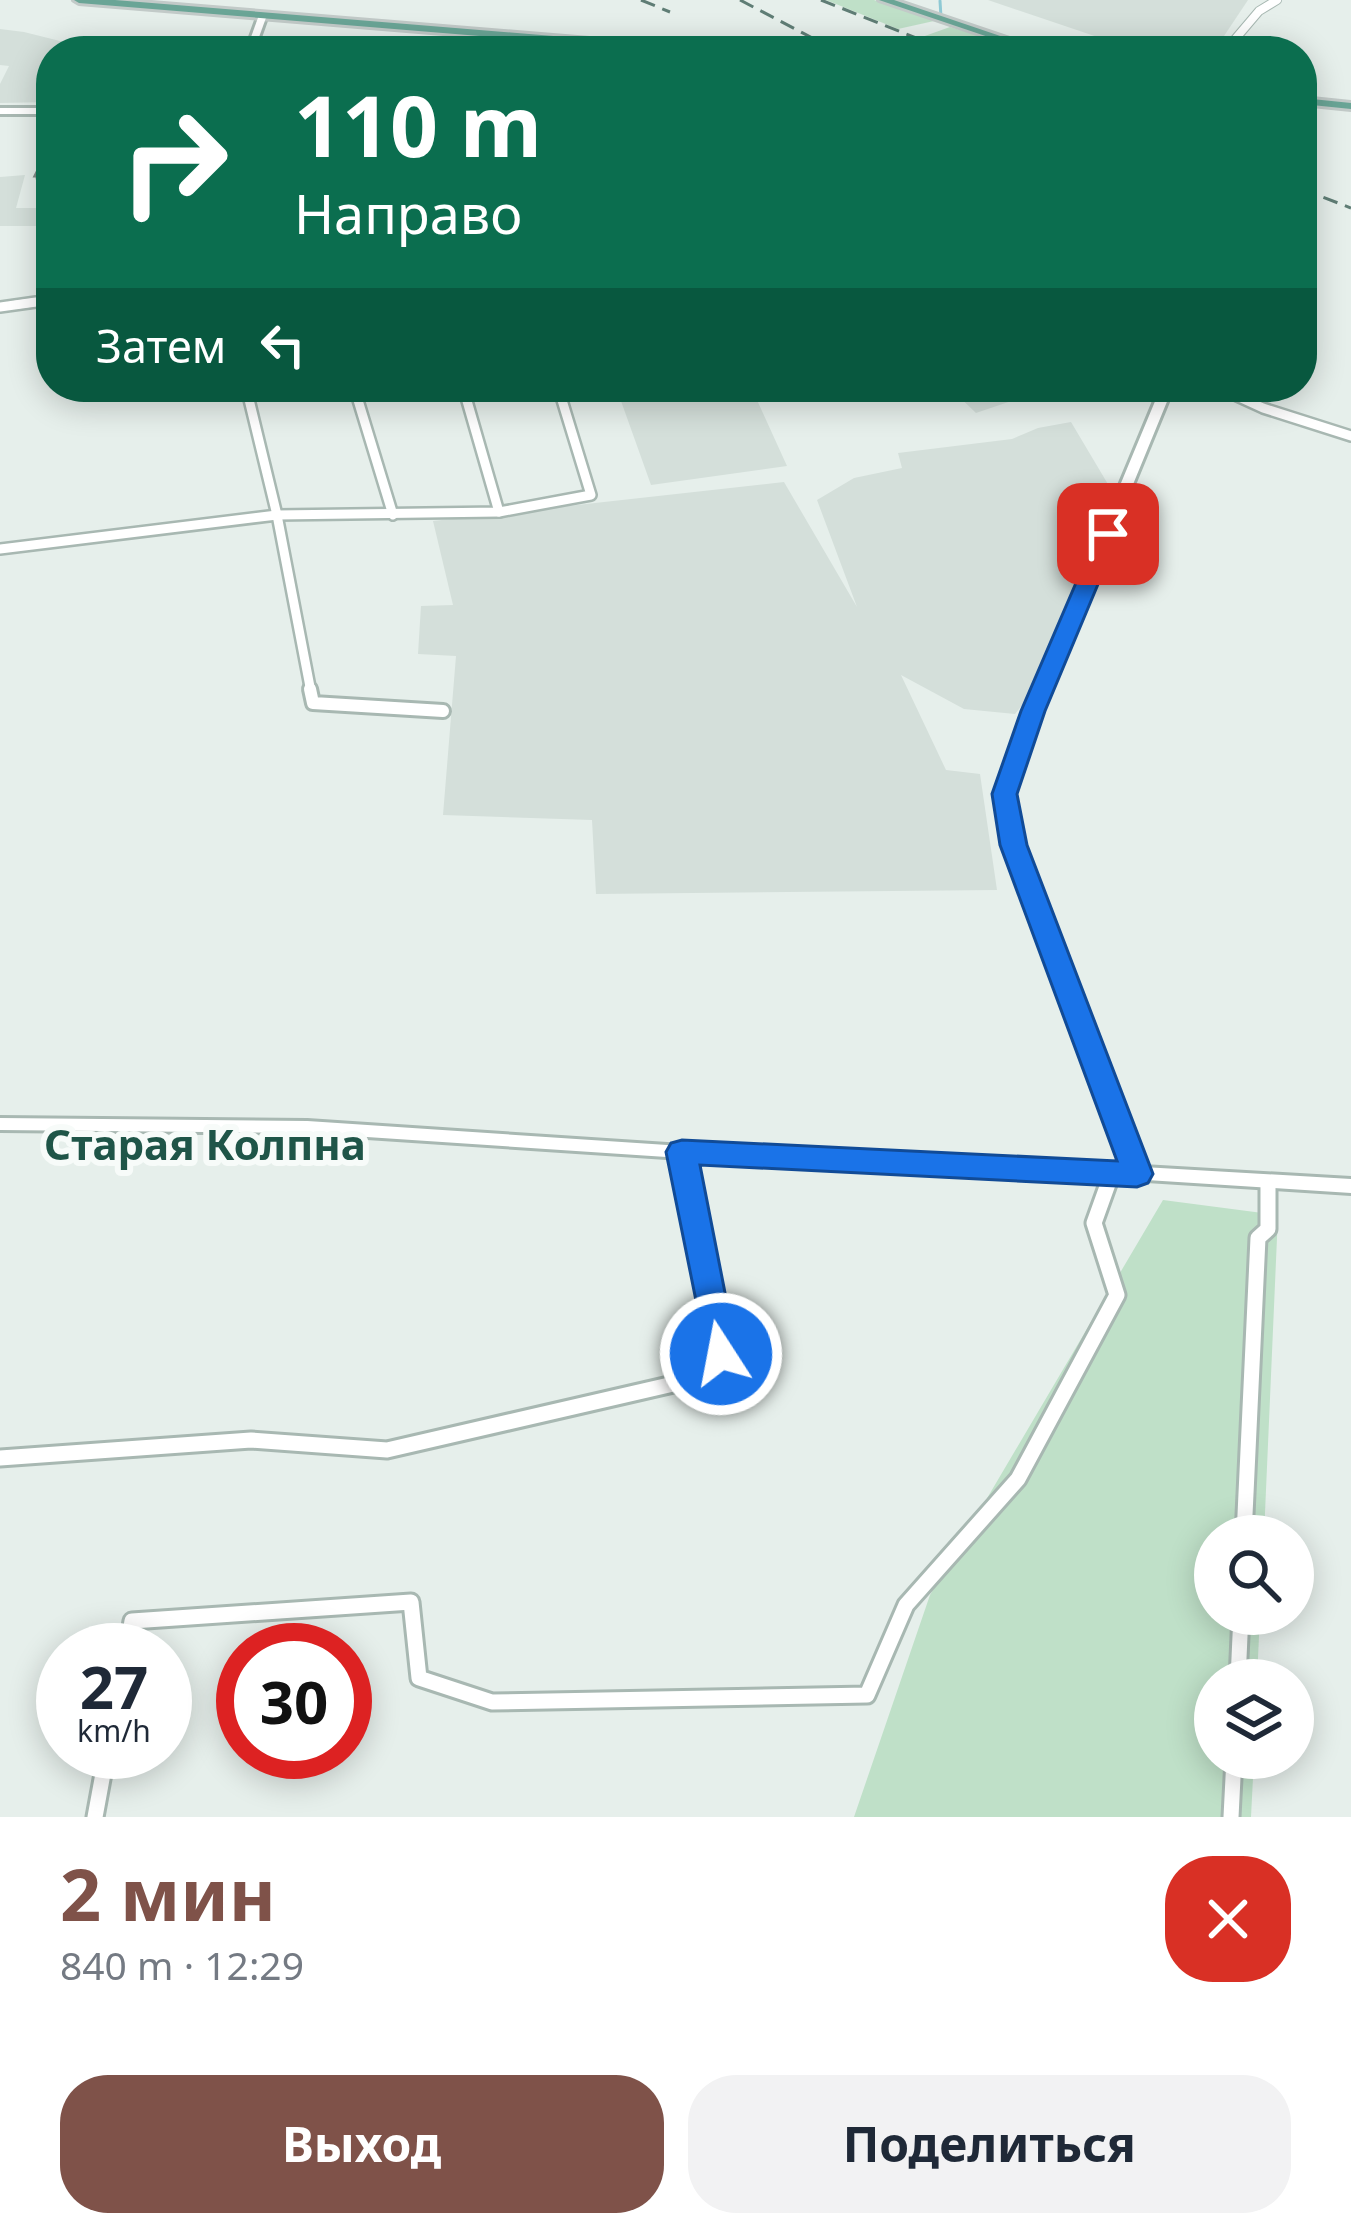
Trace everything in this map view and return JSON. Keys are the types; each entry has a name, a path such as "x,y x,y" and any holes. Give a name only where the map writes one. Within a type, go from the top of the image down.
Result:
{"main road":[{"path":"79,0 522,36"},
{"path":"884,0 994,36"},
{"path":"1317,103 1351,106"}],"street":[{"path":"1238,36 1259,10 1277,0"},
{"path":"255,36 263,14"},
{"path":"0,111 36,110"},
{"path":"0,307 36,302"},
{"path":"250,402 313,703 443,711"},
{"path":"359,402 393,515"},
{"path":"467,402 500,512"},
{"path":"0,549 277,515 500,512 591,495 563,402"},
{"path":"1137,1174 1013,845 1004,794 1033,711 1161,402"},
{"path":"1249,402 1351,436"},
{"path":"0,1124 307,1127 682,1152 1351,1186"},
{"path":"0,1458 251,1440 387,1450 695,1378 721,1354 682,1152"},
{"path":"132,1623 411,1602 419,1678 492,1702 867,1695 906,1605 1018,1479 1117,1295 1094,1222 1112,1173"},
{"path":"1245,1515 1258,1238 1268,1229 1268,1183"},
{"path":"95,1817 102,1779"},
{"path":"1231,1817 1233,1779"}],"shaded area":[{"path":"988,0 1248,0 1224,36 1095,36"},
{"path":"0,29 40,36 36,36 36,102 0,103 0,84 9,66 0,65"},
{"path":"25,175 16,208 36,208 36,226 0,226 0,177"},
{"path":"621,402 758,402 787,466 651,485"},
{"path":"965,402 1009,402 976,413"},
{"path":"1071,422 1115,496 1032,693 1015,714 964,709 901,675 946,770 980,774 997,890 596,894 592,820 443,815 456,656 418,654 421,606 453,605 433,521 784,482 857,607 817,500 854,478 902,468 898,453 1012,439"}],"green space":[{"path":"826,0 874,0 934,21 898,29"},
{"path":"950,27 980,36 925,36"},
{"path":"1163,1200 1278,1215 1265,1515 1194,1515 1194,1635 1259,1635 1258,1659 1194,1659 1194,1779 1253,1779 1251,1817 854,1817 930,1595"}],"waterway":[{"path":"940,1 941,17"}],"railway":[{"path":"641,0 670,12"},
{"path":"740,0 809,36"},
{"path":"821,0 911,36"},
{"path":"1317,195 1351,208"}],"district":[{"name":"Старая Колпна","path":"205,1143"}],"route":[{"path":"721,1354 682,1152 1137,1174 1013,845 1004,794 1033,711 1108,534"}]}
